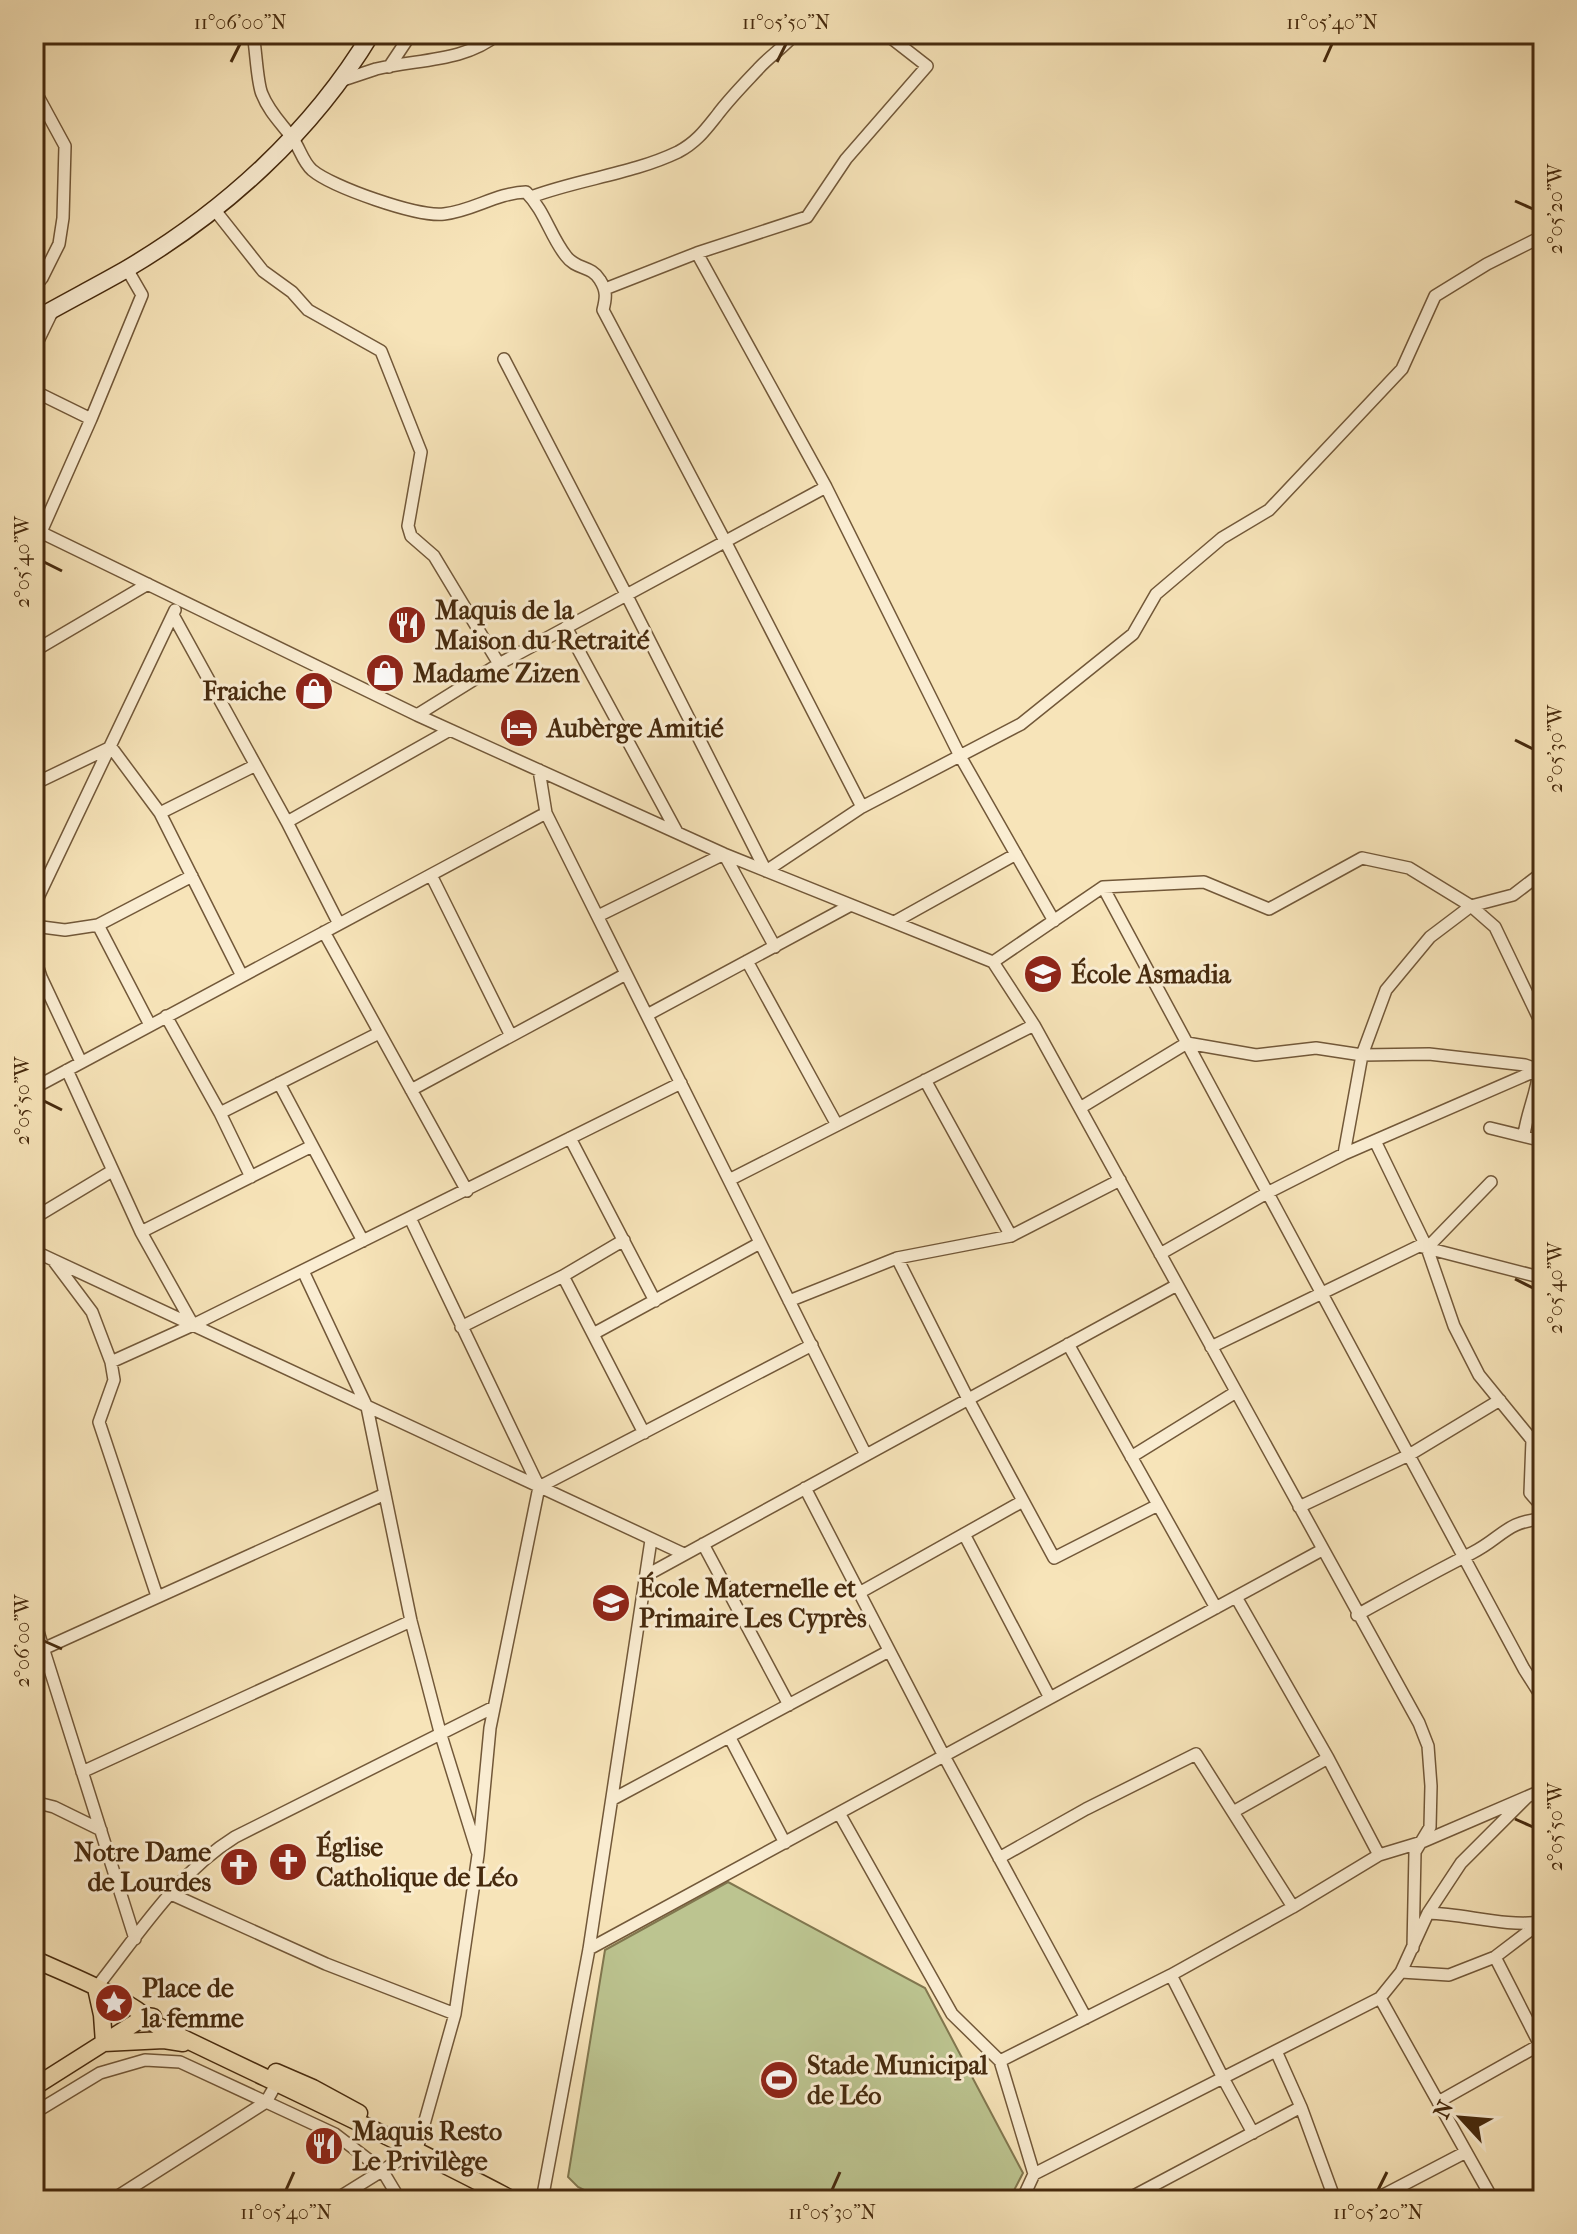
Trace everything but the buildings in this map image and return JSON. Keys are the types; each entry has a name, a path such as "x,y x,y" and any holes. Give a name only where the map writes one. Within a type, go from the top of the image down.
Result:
{"main road":[{"path":"34,1959 96,1988 146,2016 156,2025 204,2048 347,2106 401,2137 414,2148 513,2200"},
{"path":"96,1988 104,2043"},
{"path":"34,2087 146,2016 160,2018 279,2079"},
{"path":"104,2043 164,2040 204,2048"}],"street":[{"path":"253,34 260,90 271,114 292,138 308,167 318,174 383,202 418,212 445,214 496,196 526,192 547,221 566,256 575,266 590,269 605,289 603,310 862,807"},
{"path":"34,320 127,269 214,209 257,173 292,138 340,81 371,34"},
{"path":"389,67 411,34"},
{"path":"340,81 389,67 466,52 482,46 498,34"},
{"path":"531,197 657,161 682,150 710,128 718,114 762,65 795,34"},
{"path":"605,289 697,253 807,217 846,159 927,66 886,34"},
{"path":"34,89 65,146 63,218 59,244 34,288"},
{"path":"214,209 263,271 292,292 308,310 381,351 421,452 408,526 411,536 434,556 499,664"},
{"path":"766,871 862,807 1021,724 1133,634 1156,594 1222,538 1269,510 1402,369 1435,296 1487,264 1543,236"},
{"path":"697,253 826,487 960,756 1054,921"},
{"path":"127,269 142,295 91,419 37,530 417,715 677,833 993,962 1034,1025 1419,1723 1428,1746 1430,1827 1415,1852 1413,1948"},
{"path":"34,349 53,309"},
{"path":"504,359 766,871"},
{"path":"34,391 91,419"},
{"path":"417,715 499,664 826,487"},
{"path":"34,651 148,584"},
{"path":"34,906 180,600"},
{"path":"173,615 287,822 339,924"},
{"path":"566,627 677,833"},
{"path":"287,822 450,730"},
{"path":"34,782 111,747"},
{"path":"111,747 160,813 242,976"},
{"path":"160,813 254,766"},
{"path":"539,770 546,813 866,1455"},
{"path":"34,1088 546,813"},
{"path":"598,916 724,854"},
{"path":"724,854 775,947"},
{"path":"896,921 1016,854"},
{"path":"993,962 1103,887 1204,882 1269,909 1362,858 1409,868 1471,906 1495,927 1543,1027"},
{"path":"1344,1154 1362,1055 1386,990 1430,937 1471,906 1513,895 1543,872"},
{"path":"431,875 511,1036"},
{"path":"34,926 65,930 98,925 192,876"},
{"path":"1103,887 1524,1669 1543,1699"},
{"path":"647,1015 851,905"},
{"path":"98,925 150,1025"},
{"path":"324,932 467,1191"},
{"path":"34,956 81,1062"},
{"path":"747,961 837,1125"},
{"path":"411,1090 626,974"},
{"path":"166,1016 220,1113 251,1177"},
{"path":"729,1180 1034,1025"},
{"path":"220,1113 379,1033"},
{"path":"1080,1108 1187,1043 1256,1055 1316,1048 1362,1055 1429,1054 1541,1069"},
{"path":"1524,1135 1541,1069"},
{"path":"1160,1254 1267,1193 1344,1154 1541,1069"},
{"path":"67,1070 141,1232 193,1325"},
{"path":"925,1080 1011,1236"},
{"path":"279,1083 363,1241"},
{"path":"111,1362 467,1191 681,1083"},
{"path":"1490,1128 1543,1141"},
{"path":"570,1138 655,1301"},
{"path":"1375,1141 1427,1248 1454,1326 1479,1375 1532,1440"},
{"path":"141,1232 312,1146"},
{"path":"34,1218 112,1171"},
{"path":"789,1301 897,1258 1011,1236 1120,1180"},
{"path":"1427,1248 1491,1182"},
{"path":"335,2200 414,2148 455,2014 478,1855 494,1707 539,1487 410,1218"},
{"path":"461,1327 563,1276 624,1240"},
{"path":"593,1334 760,1243"},
{"path":"1211,1347 1419,1246 1543,1278"},
{"path":"34,1251 684,1554"},
{"path":"897,1258 968,1399 1054,1558 1158,1505"},
{"path":"52,1259 92,1312 111,1362 114,1380 99,1422 157,1596"},
{"path":"303,1271 367,1407 411,1621 440,1732 478,1855"},
{"path":"563,1276 644,1433"},
{"path":"647,1575 1177,1285"},
{"path":"1068,1344 1216,1608"},
{"path":"539,1487 812,1345"},
{"path":"1131,1457 1236,1392"},
{"path":"1299,1507 1409,1455 1500,1400"},
{"path":"1543,1428 1532,1440 1530,1493 1543,1508"},
{"path":"805,1488 944,1756 1086,2018"},
{"path":"43,1649 385,1494"},
{"path":"859,1593 1023,1501"},
{"path":"1357,1615 1464,1556 1509,1527 1522,1521 1543,1519"},
{"path":"964,1534 1050,1698"},
{"path":"542,2200 589,1949 651,1540"},
{"path":"703,1544 789,1705"},
{"path":"589,1949 1322,1550"},
{"path":"1236,1597 1328,1758 1379,1855"},
{"path":"34,1619 135,1939"},
{"path":"82,1772 411,1621"},
{"path":"613,1799 889,1651"},
{"path":"96,1988 171,1894 211,1852 235,1837 494,1707"},
{"path":"730,1738 785,1843"},
{"path":"999,1858 1086,1809 1196,1754 1293,1907"},
{"path":"1233,1812 1328,1758"},
{"path":"1000,2061 1171,1975 1379,1855 1422,1842 1543,1790"},
{"path":"1022,2200 1034,2174 1380,1998 1401,1972 1428,1913 1461,1863 1527,1797"},
{"path":"34,1802 54,1807 101,1830"},
{"path":"839,1813 952,2014 1000,2061 1034,2174"},
{"path":"171,1894 326,1964 455,2014"},
{"path":"1428,1913 1507,1924 1542,1922"},
{"path":"1401,1972 1449,1975 1495,1957 1542,1922"},
{"path":"1438,2102 1542,2046 1495,1957"},
{"path":"1171,1975 1253,2133"},
{"path":"1380,1998 1493,2200"},
{"path":"1276,2051 1301,2107 1335,2200"},
{"path":"34,2113 100,2073 145,2060 180,2062 335,2134 382,2170 400,2200"},
{"path":"112,2200 266,2102 279,2079"},
{"path":"1133,2199 1301,2107"},
{"path":"1374,2200 1397,2195 1466,2152"}],"green space":[{"name":"Stade Municipal de Léo","path":"728,1882 925,1988 1023,2173 1009,2200 604,2200 578,2187 568,2177 605,1950"}],"place":[{"name":"Maquis de la Maison du Retraité","path":"407,625"},
{"name":"Madame Zizen","path":"385,673"},
{"name":"Fraiche","path":"314,691"},
{"name":"Aubèrge Amitié","path":"519,728"},
{"name":"École Asmadia","path":"1043,974"},
{"name":"École Maternelle et Primaire Les Cyprès","path":"611,1603"},
{"name":"Église Catholique de Léo","path":"288,1862"},
{"name":"Notre Dame de Lourdes","path":"239,1867"},
{"name":"Place de la femme","path":"114,2003"},
{"name":"Stade Municipal de Léo","path":"779,2080"},
{"name":"Maquis Resto Le Privilège","path":"324,2146"}]}
